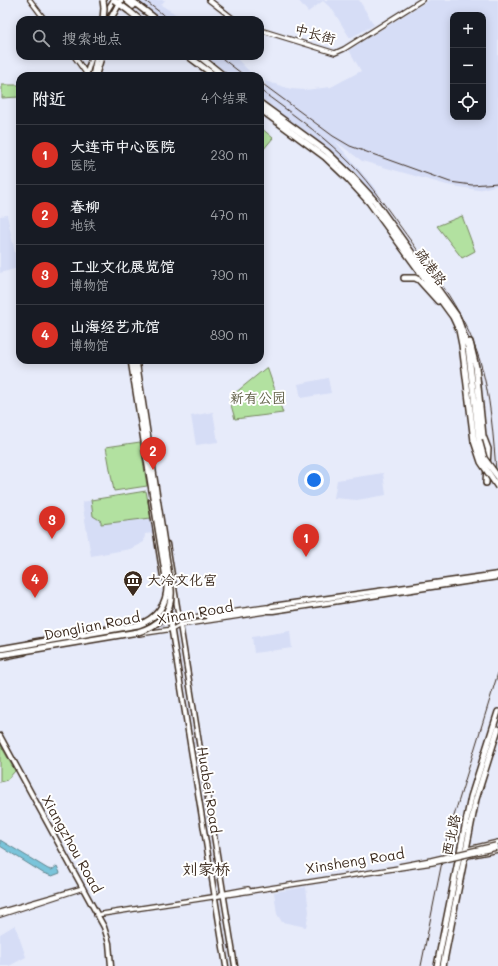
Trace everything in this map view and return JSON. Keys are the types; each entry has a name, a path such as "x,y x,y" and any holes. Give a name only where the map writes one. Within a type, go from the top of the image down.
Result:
{"highway":[{"path":"102,0 104,16"},
{"path":"104,16 106,0"},
{"path":"112,16 121,0"},
{"path":"126,0 146,16"},
{"path":"131,0 152,16"},
{"path":"114,1 135,16"},
{"path":"88,72 92,60"},
{"path":"94,72 96,60"},
{"path":"194,60 210,72"},
{"path":"203,60 219,72"},
{"path":"202,66 206,72"},
{"path":"264,106 327,152 374,200 461,324 474,354 483,436 488,450 486,483"},
{"name":"疏港路","path":"264,112 324,157 348,179 369,202 444,305 459,330 476,441 481,462 498,487"},
{"path":"404,278 415,278 419,280 438,301 444,305"},
{"path":"461,324 468,347 476,441 484,458 498,477"},
{"name":"Donglian Road","path":"0,652 142,624 158,612 165,601 167,595 167,584 131,364"},
{"name":"Donglian Road","path":"0,652 138,632 155,625 162,619 168,610 171,601 171,589 138,364"},
{"name":"西北路","path":"443,966 463,862 471,797 498,712"},
{"name":"西北路","path":"465,841 476,799 498,729"},
{"name":"西北路","path":"437,966 464,852"}],"main road":[{"path":"31,0 43,16"},
{"path":"209,0 230,16"},
{"name":"中长街","path":"264,31 335,53 344,49 422,0"},
{"path":"105,16 106,11 114,1"},
{"path":"113,16 119,6"},
{"path":"76,60 84,72"},
{"path":"97,72 101,60"},
{"name":"Huabei Road","path":"131,364 226,966"},
{"name":"Huabei Road","path":"138,364 235,966"},
{"path":"437,585 498,574"},
{"path":"437,585 498,577"},
{"name":"Xinan Road","path":"0,652 54,637 96,629 170,618 179,619 437,585"},
{"name":"Xinan Road","path":"0,652 50,649 173,629 180,625 437,585"},
{"name":"Xinan Road","path":"260,611 272,606"},
{"name":"Xinan Road","path":"210,618 260,611 273,611"},
{"path":"80,643 96,629"},
{"path":"0,652 62,640 131,630"},
{"path":"0,652 88,636 98,640"},
{"path":"54,637 62,640"},
{"name":"Xiangzhou Road","path":"0,736 107,937 110,966"},
{"name":"Xiangzhou Road","path":"0,741 82,889"},
{"path":"465,841 469,846 476,848"},
{"path":"464,852 476,848 497,846"},
{"path":"464,852 497,846"},
{"name":"Xinsheng Road","path":"96,915 215,898 223,894 432,863 497,846"},
{"path":"0,914 82,889"}],"shaded area":[{"path":"136,0 165,0 161,5 179,16 156,16"},
{"path":"298,0 359,0 374,25 350,38 332,9 323,1 308,12"},
{"path":"429,0 498,0 498,185 478,190 447,185 362,161 335,141 379,193 375,196 353,170 340,158 264,100 264,88 266,89 265,81 291,89 305,90 331,87 361,71 349,50"},
{"path":"210,60 238,60 250,72 226,72"},
{"path":"7,215 16,258 16,269 0,273 0,216"},
{"path":"328,378 331,393 301,398 298,384"},
{"path":"213,412 218,442 196,445 191,416"},
{"path":"383,473 386,495 357,500 334,498 337,480"},
{"path":"146,491 153,533 145,534 144,542 130,549 91,556 82,502"},
{"path":"290,631 292,648 254,653 252,637"},
{"path":"306,887 309,912 306,927 282,922 277,914 274,892"},
{"path":"15,925 26,957 9,966 0,966 0,934"}],"green space":[{"path":"2,85 16,85 16,97 2,98"},
{"path":"264,130 273,138 264,149"},
{"path":"462,216 475,251 462,258 437,226"},
{"name":"新有公园","path":"267,367 283,413 235,419 229,398"},
{"path":"140,442 147,486 114,491 106,447"},
{"path":"146,491 151,518 101,524 101,521 93,516 91,500"},
{"path":"0,744 15,771 7,780 0,782"}],"water":[{"path":"0,840 48,869 52,870 57,866 60,873 52,876 43,873 0,846"}],"tunnel":[{"path":"131,629 209,618"}],"railway":[{"path":"144,0 165,16"},
{"path":"224,60 240,72"},
{"path":"264,85 333,136 350,146 450,182 472,185 498,183"},
{"path":"264,93 323,138 359,172 400,226 449,295 469,332 483,372 491,417 498,492"},
{"path":"421,966 446,842 498,673"}],"place":[{"name":"春柳","path":"153,470"},
{"name":"工业文化展览馆","path":"52,539"},
{"name":"大连市中心医院","path":"306,557"},
{"name":"大冷文化宫","path":"133,597"},
{"name":"山海经艺术馆","path":"35,598"}],"district":[{"name":"刘家桥","path":"206,869"}]}
